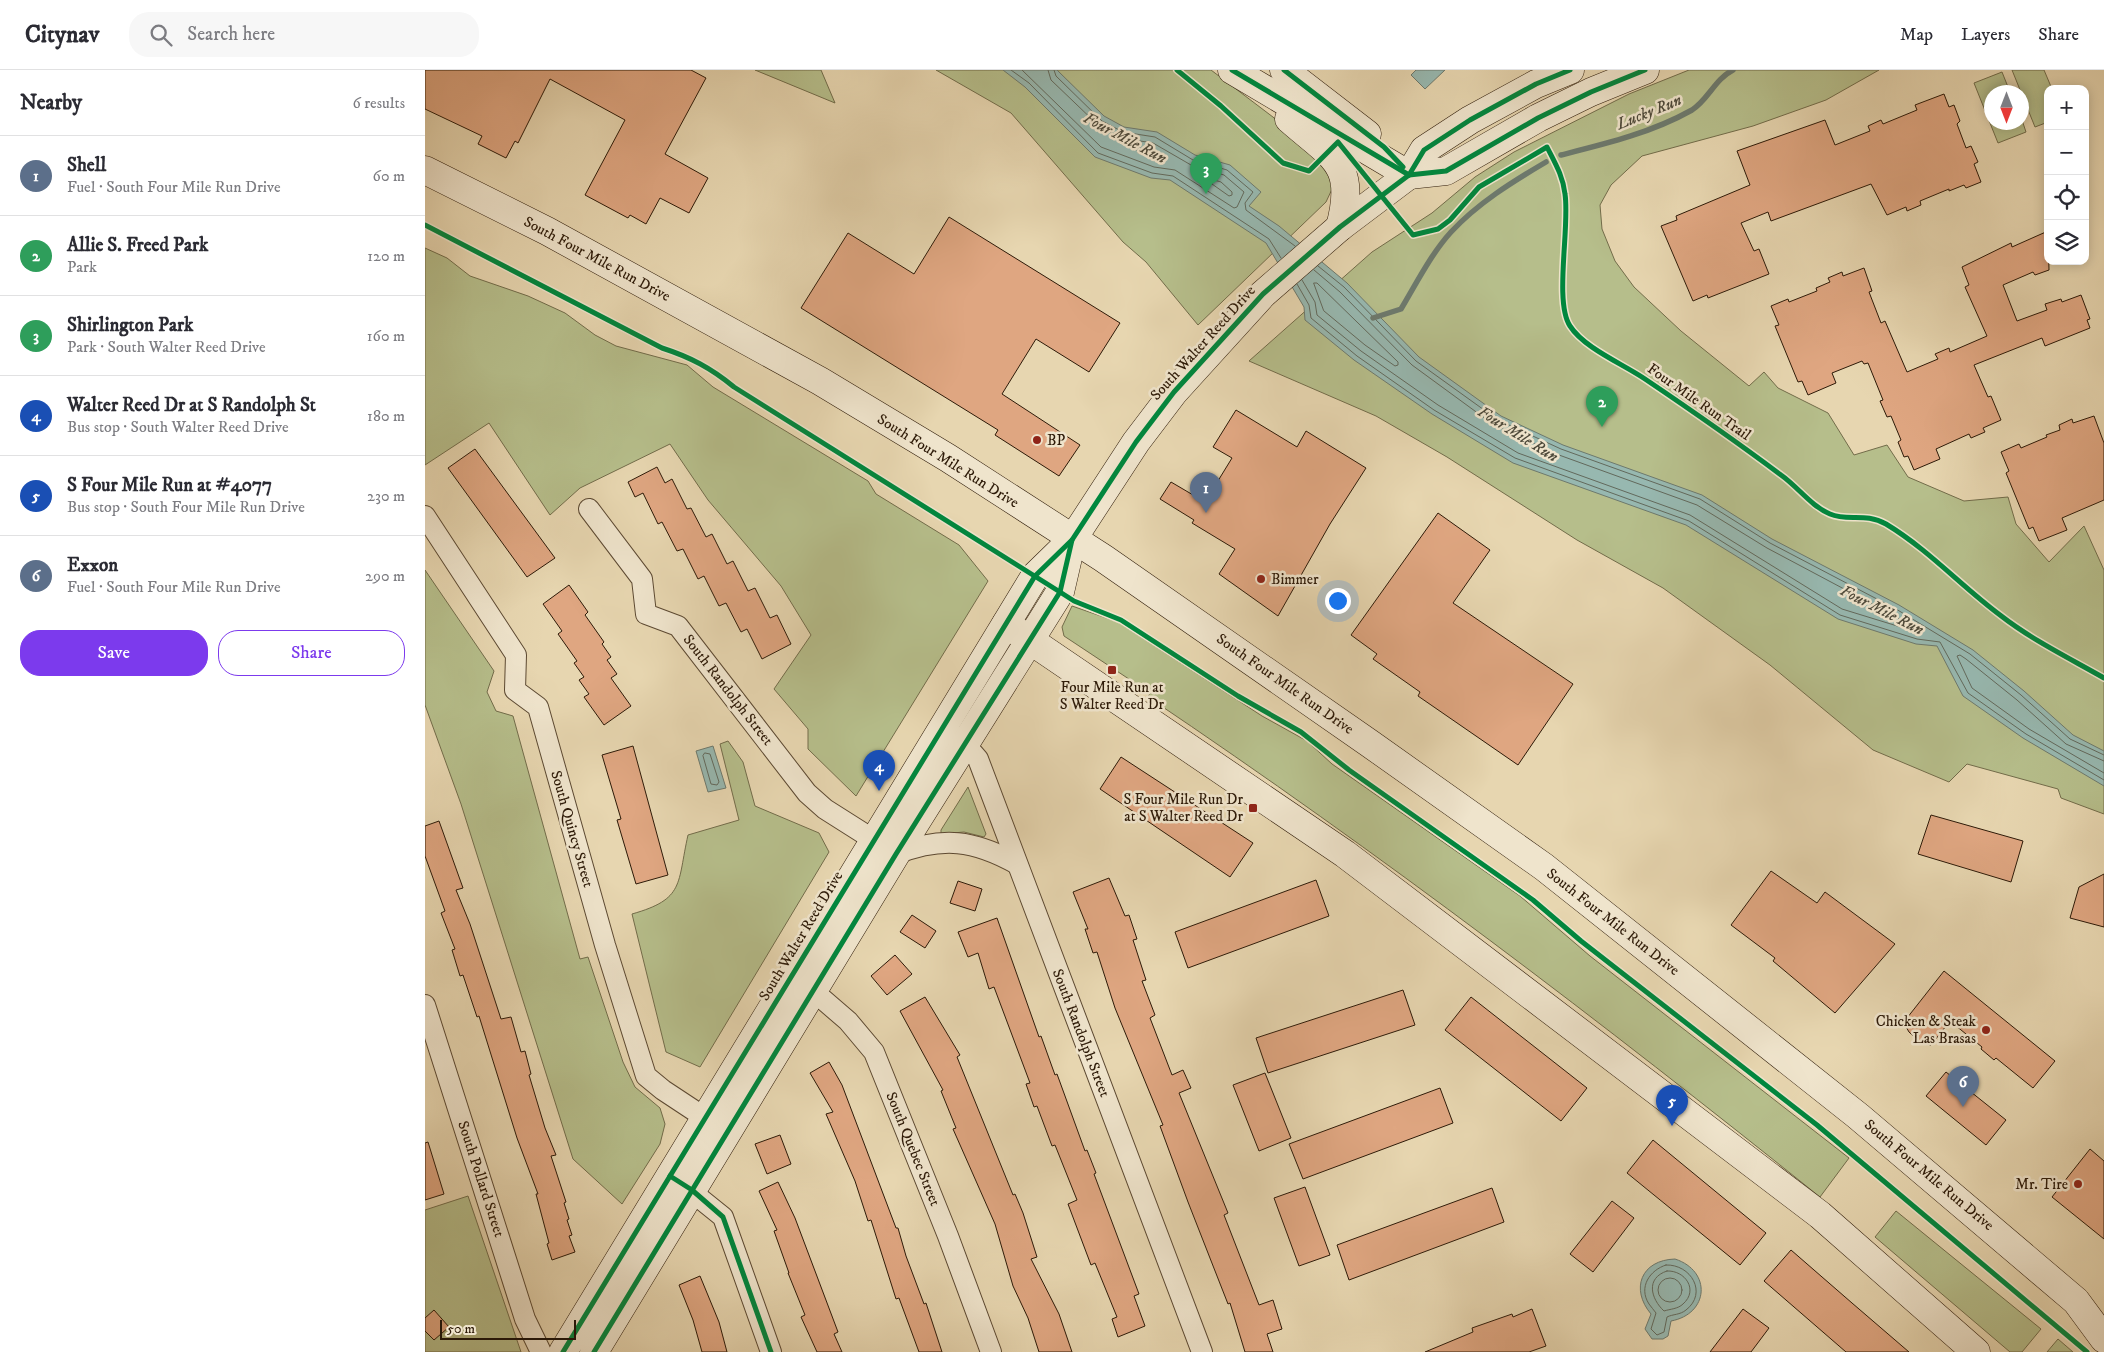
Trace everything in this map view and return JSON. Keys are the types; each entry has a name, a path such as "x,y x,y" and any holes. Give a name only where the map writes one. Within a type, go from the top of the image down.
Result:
{"main road":[{"path":"1283,70 1384,147 1409,175"},
{"name":"South Walter Reed Drive","path":"563,1352 681,1183 728,1133 814,992 942,728 1035,576 1072,540 1135,442 1174,392 1221,337 1263,294 1343,224 1409,175 1424,150 1470,120 1536,84 1570,70"},
{"path":"1233,71 1409,175 1446,172 1538,118 1591,92 1645,70"},
{"path":"1233,71 1340,165 1347,189 1343,224"},
{"name":"South Four Mile Run Drive","path":"425,170 547,231 820,381 947,458 1072,540 1103,558 1307,700 1544,867 1858,1116 2076,1301 2104,1339"},
{"name":"South Walter Reed Drive","path":"594,1352 681,1183 706,1118 793,974 885,847 965,744 1031,640 1060,592 1072,540"},
{"path":"1006,624 1345,854 1820,1215 1976,1352"},
{"name":"South Four Mile Run Drive","path":"2076,1301 2104,1311"}],"street":[{"name":"South Randolph Street","path":"589,509 642,579 646,614 678,626 807,793 825,809 885,847"},
{"name":"South Quincy Street","path":"425,516 517,655 515,690 538,707 605,945 646,1076 663,1090 728,1133"},
{"name":"South Randolph Street","path":"942,728 965,744 978,759 1202,1352"},
{"path":"885,847 957,842 992,850 1017,864"},
{"name":"South Quebec Street","path":"793,974 848,1021 874,1052 991,1352"},
{"name":"South Pollard Street","path":"425,1005 525,1319 541,1352"},
{"path":"681,1183 723,1217 771,1352"}],"green space":[{"path":"755,70 821,70 835,103"},
{"path":"936,70 1211,70 1319,152 1333,187 1326,202 1198,325 1146,262 1123,242 1011,113"},
{"path":"1689,70 1879,70 1826,100 1753,126 1642,156 1611,185 1600,205 1602,229 1615,261 1634,287 1681,331 1749,386 1764,372 1778,388 1828,413 1854,455 1887,445 1908,477 1964,501 2008,497 2016,524 2049,562 2084,526 2104,570 2104,814 2061,798 2058,789 1967,764 1949,782 1873,750 1770,665 1663,588 1577,540 1447,457 1376,416 1249,361 1372,252 1432,213 1475,177 1514,152 1629,94"},
{"path":"2012,70 2044,70 2050,85 2044,85 2044,124 2035,127 2029,112 2029,85 2018,85"},
{"path":"2002,72 2007,85 1984,85 1984,108 1974,83"},
{"path":"1993,130 2025,130 2026,132 1998,143"},
{"path":"425,248 447,258 470,276 528,296 565,313 595,335 616,346 687,365 713,387 868,481 876,494 959,545 988,581 856,796 808,749 808,729 774,689 811,635 781,586 708,500 670,444 580,488 550,515 489,423 425,465"},
{"path":"425,570 494,671 487,692 496,711 513,716 580,959 588,957 623,1062 635,1087 660,1108 665,1124 660,1144 622,1204 573,1159 461,804 425,705"},
{"path":"1072,606 1118,622 1262,716 1307,741 1332,764 1520,896 1590,956 1849,1158 1820,1197 1656,1067 1489,940 1320,816 1148,697 1150,693 1064,636 1062,627"},
{"path":"728,741 743,762 755,806 819,833 829,852 700,1067 666,1052 632,914 662,902 676,887 688,835 739,820 720,744"},
{"path":"968,787 986,834 984,837 964,832 941,834 941,830"},
{"path":"468,1196 521,1352 425,1352 425,1210"},
{"path":"1896,1211 2041,1329 2022,1352 2010,1352 1875,1237"},
{"path":"2058,1339 2073,1352 2047,1352"}],"water":[{"name":"Four Mile Run","path":"1003,70 1057,70 1104,116 1124,127 1157,132 1195,155 1230,165 1261,192 1249,206 1279,226 1347,283 1419,357 1501,416 1563,445 1702,495 1772,539 1899,605 1973,650 2024,691 2073,735 2104,751 2104,786 2023,738 1963,696 1937,646 1916,644 1838,619 1686,525 1513,463 1432,414 1354,360 1305,320 1304,307 1266,243 1170,180 1151,178 1095,157 1025,87"},
{"path":"1416,70 1445,70 1425,89 1411,75"},
{"path":"713,746 726,788 708,792 696,751"},
{"path":"1675,1259 1687,1265 1695,1273 1700,1282 1701,1292 1699,1301 1693,1310 1684,1317 1671,1321 1668,1336 1663,1339 1652,1339 1645,1329 1651,1314 1641,1295 1640,1286 1642,1278 1654,1264"}],"building":[{"path":"425,70 691,70 706,78 665,154 708,178 689,213 660,198 646,224 630,215 628,218 585,195 625,120 550,79 518,143 515,141 506,158 478,144 482,136 425,109"},
{"path":"1944,94 1949,107 1954,105 1960,121 1957,124 1966,148 1971,146 1978,162 1974,164 1981,182 1966,188 1964,185 1949,191 1949,189 1920,201 1921,205 1907,211 1906,207 1887,215 1871,184 1771,221 1768,212 1741,223 1754,251 1759,249 1769,274 1708,298 1707,295 1693,301 1661,226 1677,220 1676,216 1750,185 1737,151 1825,120 1835,145 1870,131 1868,126 1881,120 1883,124 1917,110 1915,105"},
{"path":"949,217 1120,323 1089,372 1036,339 1002,394 1080,445 1059,476 995,435 998,430 801,308 848,233 914,274"},
{"path":"2044,233 2044,265 2049,265 2049,270 2035,275 2033,272 2003,285 2017,321 2047,310 2045,304 2061,299 2062,302 2081,295 2090,319 2087,320 2090,328 2045,346 2042,338 1974,365 1988,397 1991,396 2001,420 1983,428 1985,432 1971,438 1969,434 1936,449 1940,459 1914,470 1908,456 1904,457 1898,442 1901,440 1891,416 1887,417 1880,401 1883,400 1868,363 1864,364 1862,361 1832,373 1836,383 1808,395 1802,381 1798,382 1775,326 1779,325 1771,306 1788,299 1789,302 1817,291 1816,288 1830,282 1828,278 1842,272 1843,276 1864,268 1872,291 1869,292 1881,323 1885,321 1907,372 1938,359 1935,354 1949,348 1950,352 1987,336 1965,287 1969,285 1962,267 2011,243 2012,247"},
{"path":"1236,410 1297,447 1306,431 1366,468 1330,524 1278,616 1219,574 1235,549 1192,523 1194,520 1160,499 1171,482 1205,502 1232,458 1213,447"},
{"path":"2094,416 2104,443 2104,500 2062,518 2067,530 2039,541 2033,527 2029,529 2006,473 2009,471 2001,452 2019,444 2021,448 2047,437 2046,435 2060,430 2059,425 2072,419 2073,423"},
{"path":"475,449 555,558 527,577 448,468"},
{"path":"657,467 665,483 672,479 687,509 691,508 706,537 712,534 727,564 733,561 748,591 755,588 770,618 777,615 791,644 762,659 747,629 741,632 726,603 719,606 704,576 698,579 683,549 677,551 662,522 658,524 643,493 635,497 628,482"},
{"path":"1438,513 1490,550 1453,603 1573,684 1518,765 1418,696 1420,692 1373,659 1377,654 1351,635"},
{"path":"569,585 588,612 585,615 604,642 602,644 611,657 607,660 617,674 611,678 631,706 604,725 584,697 589,694 579,680 584,677 574,663 577,661 558,634 562,631 543,604"},
{"path":"633,746 668,875 636,884 617,820 621,819 602,755"},
{"path":"1121,757 1253,843 1230,877 1100,789"},
{"path":"1931,815 2023,841 2011,882 1918,854"},
{"path":"439,821 463,888 456,890 470,924 501,1019 511,1017 521,1052 525,1051 531,1074 529,1075 545,1128 556,1155 551,1156 566,1202 564,1203 569,1219 567,1220 572,1235 569,1236 575,1252 552,1260 536,1194 538,1194 517,1138 479,1016 477,1017 463,975 460,976 452,950 455,949 441,913 445,911 425,856 425,826"},
{"path":"1771,871 1817,903 1825,892 1895,944 1835,1013 1773,961 1775,958 1731,925"},
{"path":"2104,874 2104,927 2070,918 2079,887"},
{"path":"1109,878 1125,916 1129,915 1137,939 1133,940 1146,980 1142,981 1155,1015 1150,1018 1172,1075 1183,1070 1191,1088 1179,1093 1228,1213 1224,1215 1259,1305 1273,1300 1282,1329 1267,1334 1273,1352 1245,1352 1230,1303 1228,1304 1160,1126 1163,1125 1115,1008 1097,952 1093,953 1085,929 1088,929 1073,892"},
{"path":"1316,880 1329,916 1188,968 1175,932"},
{"path":"958,881 982,889 975,911 950,903"},
{"path":"912,915 936,931 925,948 900,932"},
{"path":"997,918 1039,1037 1041,1036 1055,1075 1057,1074 1085,1151 1087,1150 1096,1173 1094,1174 1139,1294 1134,1296 1145,1326 1118,1337 1112,1319 1117,1317 1095,1263 1091,1265 1068,1204 1077,1200 1055,1145 1052,1146 1037,1106 1034,1107 1026,1084 1030,1083 994,987 989,989 978,953 968,957 958,932"},
{"path":"895,955 912,974 887,995 871,976"},
{"path":"1944,971 2055,1061 2033,1088 1996,1058 1994,1060 1981,1049 1982,1047 1950,1021 1931,1045 1921,1043 1909,1032 1905,1025 1907,1018"},
{"path":"1403,990 1415,1025 1268,1073 1256,1038"},
{"path":"925,997 960,1055 957,1057 1013,1195 1015,1194 1023,1213 1037,1257 1031,1259 1059,1314 1072,1352 1039,1352 1028,1318 1013,1286 995,1224 953,1129 956,1128 941,1091 943,1090 900,1011"},
{"path":"1471,997 1587,1088 1561,1121 1445,1030"},
{"path":"829,1062 842,1085 896,1228 898,1228 906,1256 924,1304 926,1303 942,1352 919,1352 899,1298 896,1299 871,1220 868,1221 855,1181 826,1114 833,1112 810,1073"},
{"path":"1946,1072 2006,1120 1986,1145 1926,1096"},
{"path":"1265,1073 1291,1138 1259,1151 1233,1085"},
{"path":"1440,1088 1453,1123 1303,1179 1289,1144"},
{"path":"780,1135 791,1164 767,1174 755,1144"},
{"path":"1653,1140 1766,1233 1740,1265 1627,1173"},
{"path":"428,1142 444,1194 425,1200 425,1143"},
{"path":"2090,1149 2104,1161 2104,1239 2052,1197"},
{"path":"778,1182 795,1218 838,1332 834,1334 842,1352 817,1352 801,1317 805,1315 774,1231 777,1230 759,1191"},
{"path":"1305,1187 1330,1255 1299,1266 1274,1198"},
{"path":"1492,1188 1504,1222 1349,1280 1337,1245"},
{"path":"1612,1201 1634,1218 1593,1272 1570,1254"},
{"path":"1791,1250 1909,1352 1846,1352 1764,1281"},
{"path":"700,1276 719,1322 727,1352 702,1352 693,1320 679,1285"},
{"path":"1532,1309 1546,1346 1529,1352 1425,1352 1473,1332 1472,1328 1512,1314 1513,1317"},
{"path":"1743,1309 1769,1328 1751,1352 1710,1352"},
{"path":"434,1310 449,1327 434,1340 425,1331 425,1318"}],"waterway":[{"name":"Lucky Run","path":"1561,155 1628,137 1676,118 1698,106 1721,79 1733,70"},
{"name":"Lucky Run","path":"1373,318 1401,309 1424,269 1461,221 1496,194 1546,162"}],"cycle path":[{"name":"Four Mile Run Trail","path":"1177,70 1221,106 1283,163 1309,171 1338,142 1413,235 1438,229 1450,220 1479,187 1547,147 1564,187 1566,225 1563,300 1565,315 1576,334 1594,348 1645,379 1731,438 1787,480 1823,511 1843,517 1871,518 1886,524 1916,545 2012,624 2104,678"},
{"path":"1232,70 1409,175"},
{"path":"1284,70 1384,147 1403,167"},
{"path":"563,1352 1035,576 1072,540 1136,442 1174,392 1263,294 1340,227 1409,175 1424,150 1470,120 1536,84 1570,70"},
{"path":"1409,175 1446,171 1538,118 1591,92 1645,70"},
{"path":"425,225 662,348 691,359 717,374 734,387 1074,601 1121,620 1238,696 1301,732 1349,770 1533,900 1581,941 1817,1125 2087,1352"},
{"path":"594,1352 896,854 1060,592 1072,540"},
{"path":"670,1176 692,1190 723,1217 771,1352"}],"place":[{"name":"Shirlington Park","path":"1206,194"},
{"name":"Allie S. Freed Park","path":"1602,427"},
{"name":"BP","path":"1037,440"},
{"name":"Shell","path":"1206,513"},
{"name":"Bimmer","path":"1261,579"},
{"name":"Four Mile Run at S Walter Reed Dr","path":"1112,670"},
{"name":"Walter Reed Dr at S Randolph St","path":"879,791"},
{"name":"S Four Mile Run Dr at S Walter Reed Dr","path":"1253,808"},
{"name":"Chicken & Steak Las Brasas","path":"1986,1030"},
{"name":"Exxon","path":"1963,1107"},
{"name":"S Four Mile Run at #4077","path":"1672,1126"},
{"name":"Mr. Tire","path":"2078,1184"}]}
